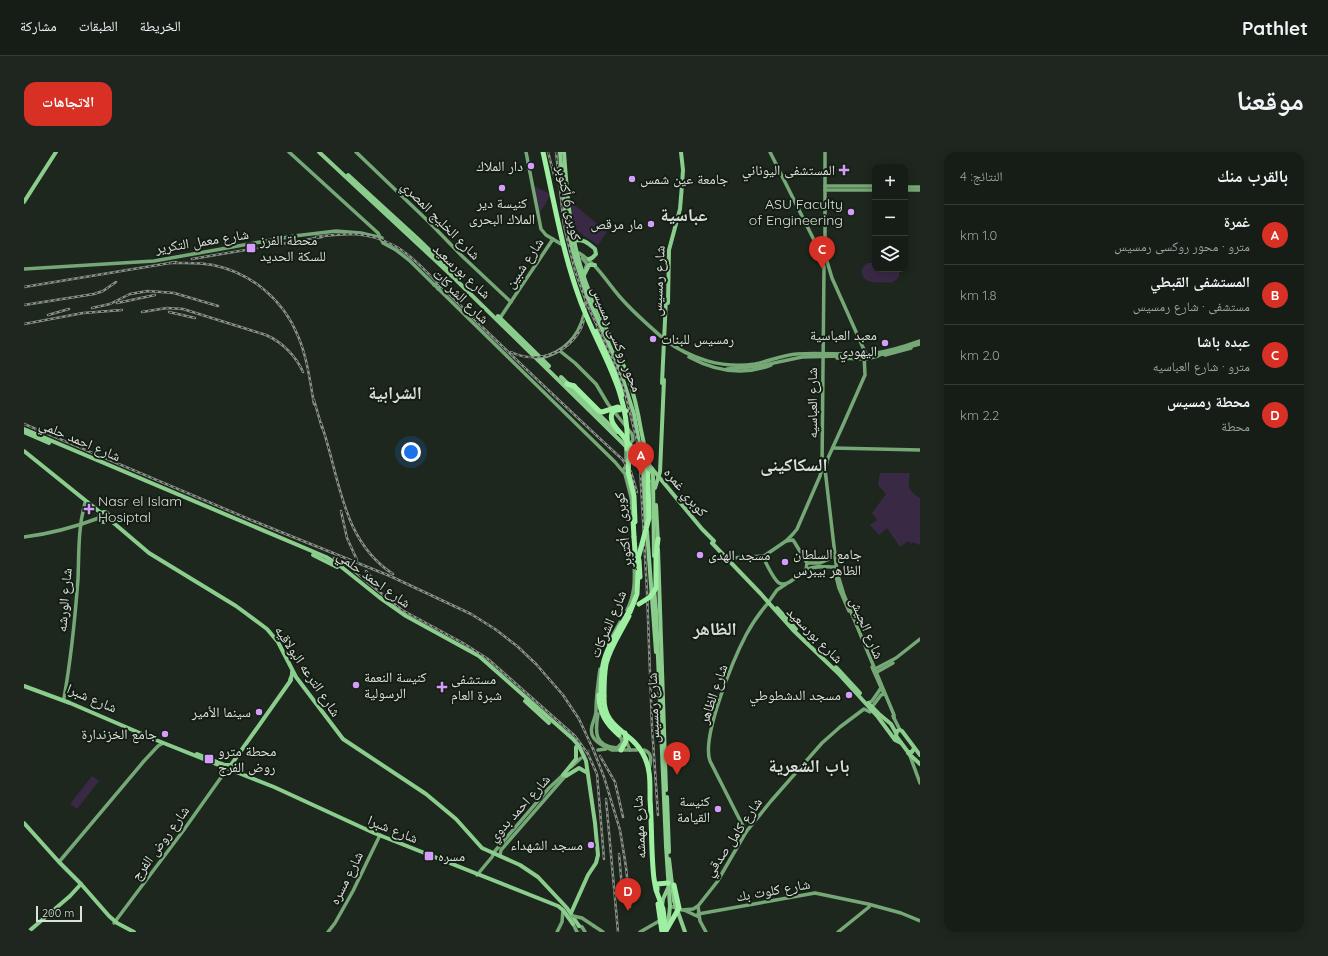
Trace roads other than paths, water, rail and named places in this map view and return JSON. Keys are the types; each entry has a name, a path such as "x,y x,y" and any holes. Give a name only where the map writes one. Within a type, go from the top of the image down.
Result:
{"highway":[{"name":"كوبرى 6 أكتوبر","path":"543,152 564,242 574,275 585,307 616,374 630,432 628,475 634,500 640,577 639,592 631,612 611,650 604,674 604,702 607,714 616,727 638,747 647,764 654,883 664,914 664,932"},
{"path":"567,384 574,386 599,411 602,412 618,407 626,414"},
{"path":"626,414 617,410 612,413 611,418 613,424 627,442"},
{"name":"كوبرى 6 أكتوبر","path":"626,414 628,438 626,471 632,502 637,566 636,586 634,598 627,615 606,654 601,699 605,715 614,729 636,747 645,764 647,778 651,874 654,890 662,914 664,932"},
{"path":"624,736 610,721 606,714 603,703 604,669 614,639 630,612 636,597 638,586 637,566 639,551 649,518 647,457"},
{"path":"631,612 637,606 650,598 654,592 656,583 656,555 658,539"},
{"path":"604,674 600,678 599,696 601,710 607,722 636,745 642,753 647,764 649,805"},
{"path":"621,750 624,736"},
{"path":"657,884 670,884 680,907 664,932 657,884"}],"main road":[{"path":"24,206 55,152"},
{"path":"24,200 55,152"},
{"name":"شارع الشركات","path":"289,152 368,223 382,238 383,243 404,255 615,462 624,473 631,500 635,580 634,590 628,608 611,636 603,657 596,698 597,715 592,727"},
{"name":"شارع بورسعيد","path":"319,152 400,226"},
{"name":"شارع بورسعيد","path":"323,152 502,321 590,408"},
{"name":"شارع الخليج المصري","path":"356,152 511,302"},
{"path":"526,152 541,229 544,233 561,244"},
{"path":"543,152 568,272 579,304 597,339 615,382 627,427 623,467"},
{"name":"محور روكسى رمسيس","path":"560,152 565,214 572,249 587,296 622,374 638,435 643,466 654,634 659,678"},
{"name":"شارع رمسيس","path":"564,152 566,190 573,241 578,254 583,276 628,377 653,477 656,585 670,884"},
{"name":"شارع رمسيس","path":"662,415 667,247 678,208 681,170 680,152"},
{"name":"شارع رمسيس","path":"656,585 658,539 655,491 656,476 659,468 669,250 680,208 682,185 683,170 680,152"},
{"name":"شارع العباسيه","path":"769,152 820,255 825,262 822,476 796,532 786,541"},
{"path":"825,262 826,152"},
{"path":"825,186 872,190"},
{"path":"825,190 872,186"},
{"path":"908,187 920,187"},
{"path":"908,190 920,190"},
{"path":"24,200 30,194"},
{"name":"شارع معمل التكرير","path":"24,269 154,261 294,236 336,231 361,233 382,238"},
{"name":"شارع شبين","path":"502,321 511,302 553,239"},
{"path":"573,241 579,239 584,240 595,249 597,252 589,259"},
{"name":"شارع بورسعيد","path":"418,243 502,321"},
{"path":"572,249 585,260 587,264 583,276"},
{"path":"578,254 589,259 621,298 664,338 691,355 706,362 720,366 760,365"},
{"name":"شارع الجيش","path":"825,262 865,352 865,375 833,448 828,456 822,476 833,558 844,595 894,714 894,718"},
{"path":"583,276 589,265 595,265"},
{"path":"436,287 450,274"},
{"path":"539,357 560,351 567,346 575,337 581,326 584,315"},
{"path":"814,356 823,361 827,358 865,358 896,351 920,343"},
{"path":"720,368 732,369 802,357 879,355 920,343"},
{"path":"665,345 670,346 701,363 735,372 754,370 773,362"},
{"path":"560,351 575,363 596,384 608,404 632,434 633,438 626,448"},
{"path":"691,355 710,362 730,365 773,362 823,354 864,354 896,351"},
{"name":"شارع بورسعيد","path":"539,357 590,408"},
{"name":"كوبري غمره","path":"590,408 627,442 654,470 713,542"},
{"name":"كوبري غمره","path":"590,408 650,470 713,542"},
{"name":"شارع احمد حلمي","path":"24,431 334,562 406,616 479,656 576,747 584,758 598,855 596,863 588,873 572,919"},
{"path":"833,448 920,450"},
{"path":"24,452 100,515"},
{"path":"24,452 100,515 103,522 108,520 109,515 108,512 104,511 100,515 81,524 24,537"},
{"path":"823,457 828,456"},
{"name":"شارع الشركات","path":"596,728 599,682 604,658 631,603 635,587 632,504 623,467 615,462"},
{"path":"650,470 651,503 654,523"},
{"name":"شارع الجيش","path":"824,471 834,567 839,588 900,730"},
{"name":"شارع الورشه","path":"64,698 68,679 77,587 81,524 85,503"},
{"name":"شارع الترعه البولاقيه","path":"108,520 149,553 267,629 278,642 293,678"},
{"path":"731,558 764,556 786,541 791,540 796,543 807,563 806,570"},
{"name":"شارع بورسعيد","path":"713,542 731,558 796,633 838,673 870,711 878,717 894,739 901,743"},
{"name":"شارع بورسعيد","path":"713,542 801,635 840,671 868,703 870,711 891,724 901,743"},
{"path":"764,556 764,559 777,582 780,584 786,584 806,570 814,567 834,567"},
{"path":"807,563 818,563 833,558"},
{"name":"شارع الظاهر","path":"746,832 710,761 708,753 716,709 746,635 777,590 786,584"},
{"name":"شارع رمسيس","path":"657,597 659,678 670,884 676,909 685,932"},
{"path":"876,670 920,641"},
{"name":"شارع الترعه البولاقيه","path":"285,658 293,678 341,737 377,763 426,794 450,813 481,847 525,868 543,881 572,919"},
{"path":"230,768 293,678"},
{"name":"شارع شبرا","path":"24,685 64,698 70,702"},
{"name":"شارع شبرا","path":"24,685 70,702 225,765 380,836 558,906 563,910"},
{"path":"868,703 872,701 881,688"},
{"path":"870,711 881,695 884,694"},
{"name":"شارع كامل صدقي","path":"698,906 720,879 746,832 819,746 861,711 870,711"},
{"name":"شارع شبرا","path":"100,714 163,743 206,758"},
{"path":"597,715 604,717 611,727 624,736 630,750"},
{"name":"شارع احمد حلمي","path":"551,723 577,744 585,758 591,788 595,832"},
{"path":"612,750 602,746 596,741 592,727 596,728 598,738 602,743 608,746 617,748 620,746 624,736"},
{"path":"896,733 900,730 919,754 920,780"},
{"path":"60,863 156,746 156,740"},
{"path":"144,761 158,746 163,743"},
{"path":"901,743 909,754 919,763"},
{"path":"602,746 597,749 637,750"},
{"path":"565,775 576,759 576,747"},
{"path":"909,754 914,748"},
{"name":"شارع مهمشه","path":"644,750 648,752 651,758 648,773 649,805 653,880 657,884"},
{"path":"909,754 920,783"},
{"name":"شارع احمد بدوي","path":"477,875 494,854 581,759"},
{"name":"شارع شبرا","path":"211,760 225,768 230,768"},
{"name":"شارع روض الفرج","path":"222,776 225,768"},
{"name":"شارع روض الفرج","path":"116,923 222,776 230,768"},
{"path":"565,775 579,768 586,772"},
{"path":"24,823 106,917 134,932"},
{"name":"شارع احمد بدوي","path":"500,856 501,850 522,823"},
{"name":"شارع مسره","path":"329,931 353,891 380,836"},
{"path":"664,932 661,920 660,904 670,884"},
{"path":"664,932 670,918 670,884"},
{"path":"30,932 80,887"},
{"path":"30,932 80,887"},
{"name":"شارع كلوت بك","path":"698,916 815,893 866,903 920,922"},
{"path":"838,932 870,907 866,903"},
{"path":"670,906 698,916"},
{"path":"683,910 693,909 698,906"},
{"path":"698,906 698,916 701,925 706,932"},
{"name":"شارع كلوت بك","path":"870,907 873,906 892,911"},
{"path":"563,910 578,926 582,927 585,932"},
{"path":"557,932 562,922 563,910"},
{"path":"670,918 678,914"},
{"path":"572,919 576,932"},
{"path":"562,922 572,919 584,919 603,932"},
{"path":"643,931 661,920"}],"tunnel":[{"path":"583,756 590,750 597,748"},
{"path":"575,926 579,932"}],"railway":[{"path":"548,152 554,175"},
{"path":"556,152 564,226 575,271 587,304 617,369 624,389 639,449 647,592 652,726 658,815"},
{"path":"316,237 356,234 385,241 407,254 531,374 622,459 631,472 637,492"},
{"path":"192,259 322,237"},
{"path":"24,287 176,262"},
{"path":"170,263 202,263 227,269 253,281 275,299 292,323 304,352 314,404"},
{"path":"24,305 94,294 103,291 116,282"},
{"path":"92,308 110,304 130,294 148,291 174,293 218,306"},
{"path":"117,303 155,295"},
{"path":"511,352 524,356 537,357 550,355 562,349 572,341 580,330 585,317 585,303"},
{"path":"142,312 167,308 183,309 266,335 278,341 288,350 297,360 303,372"},
{"path":"48,315 69,309"},
{"path":"24,324 83,313 122,310"},
{"path":"169,312 195,318"},
{"path":"314,400 322,428"},
{"path":"321,423 338,486 352,526 362,544 376,560 393,574"},
{"path":"24,424 256,522 390,576 471,614 495,629 517,646 536,664 563,695 579,719 593,749 604,777 620,830 630,907"},
{"path":"341,511 347,538 357,560"},
{"path":"334,558 350,568 402,610 463,643 488,659 575,736 588,754 597,774 604,859"},
{"path":"366,571 380,587"},
{"path":"600,756 615,782 623,817"},
{"path":"606,799 618,932"},
{"path":"619,854 622,888"}],"place":[{"name":"دار الملاك","path":"531,166"},
{"name":"المستشفى اليوناني","path":"844,170"},
{"name":"جامعة عين شمس","path":"632,179"},
{"name":"كنيسة دير الملاك البحرى","path":"502,188"},
{"name":"ASU Faculty of Engineering","path":"851,212"},
{"name":"مار مرقص","path":"651,224"},
{"name":"محطة الفرز للسكة الحديد","path":"251,248"},
{"name":"عبده باشا","path":"822,269"},
{"name":"رمسيس للبنات","path":"653,339"},
{"name":"معبد العباسية اليهودي","path":"885,343"},
{"name":"غمرة","path":"641,475"},
{"name":"Nasr el Islam Hosiptal","path":"89,509"},
{"name":"مسجد الهدى","path":"700,555"},
{"name":"جامع السلطان الظاهر بيبرس","path":"785,562"},
{"name":"كنيسة النعمة الرسولية","path":"356,685"},
{"name":"مستشفى شبرة العام","path":"442,687"},
{"name":"مسجد الدشطوطي","path":"849,695"},
{"name":"سينما الأمير","path":"259,712"},
{"name":"جامع الخزندارة","path":"165,734"},
{"name":"محطة مترو روض الفرج","path":"209,759"},
{"name":"المستشفى القبطي","path":"677,775"},
{"name":"كنيسة القيامة","path":"718,809"},
{"name":"مسجد الشهداء","path":"591,845"},
{"name":"مسره","path":"429,856"},
{"name":"محطة رمسيس","path":"628,911"}],"district":[{"name":"عباسية","path":"684,215"},
{"name":"الشرابية","path":"395,393"},
{"name":"السكاكينى","path":"794,465"},
{"name":"الظاهر","path":"715,629"},
{"name":"باب الشعرية","path":"809,766"}]}
